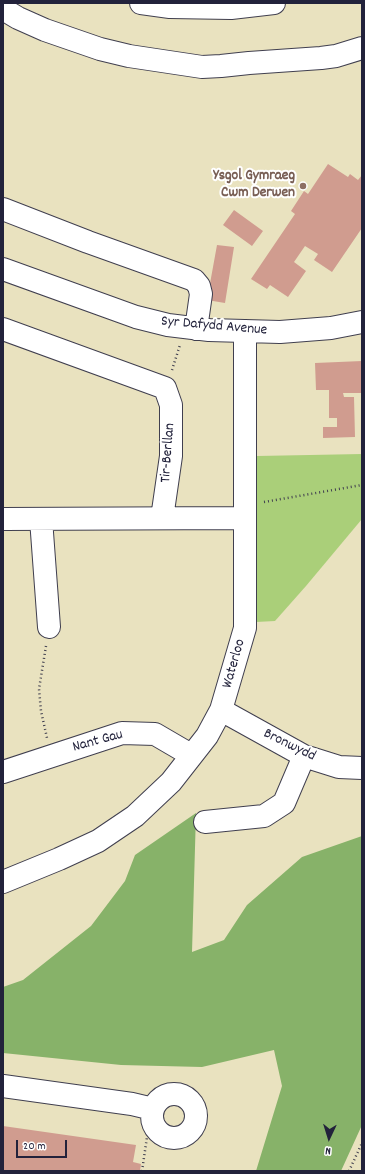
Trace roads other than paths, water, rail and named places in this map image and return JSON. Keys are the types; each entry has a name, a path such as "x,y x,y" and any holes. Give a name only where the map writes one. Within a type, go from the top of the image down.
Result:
{"street":[{"path":"141,3 170,7 231,8 274,3"},
{"path":"3,9 44,30 100,49 129,56 202,67 321,58 336,56 362,48"},
{"path":"3,209 88,242 194,280 199,286 200,294 190,328"},
{"name":"Syr Dafydd Avenue","path":"3,269 136,318 168,325 190,328 280,332 331,328 362,322"},
{"name":"Tir-Berllan","path":"3,329 165,388 171,405 171,456 162,518"},
{"name":"Waterloo","path":"3,882 98,841 135,816 171,782 207,736 221,710 245,628 245,331"},
{"path":"3,519 162,518 244,512"},
{"path":"41,519 49,627"},
{"name":"Bronwydd","path":"221,710 304,756 338,767 362,768"},
{"name":"Nant Gau","path":"3,772 122,733 155,734 191,755"},
{"path":"205,822 264,816 284,803 304,756"},
{"path":"3,1086 132,1104 153,1117"}],"place":[{"name":"Ysgol Gymraeg Cwm Derwen","path":"303,186"}]}
